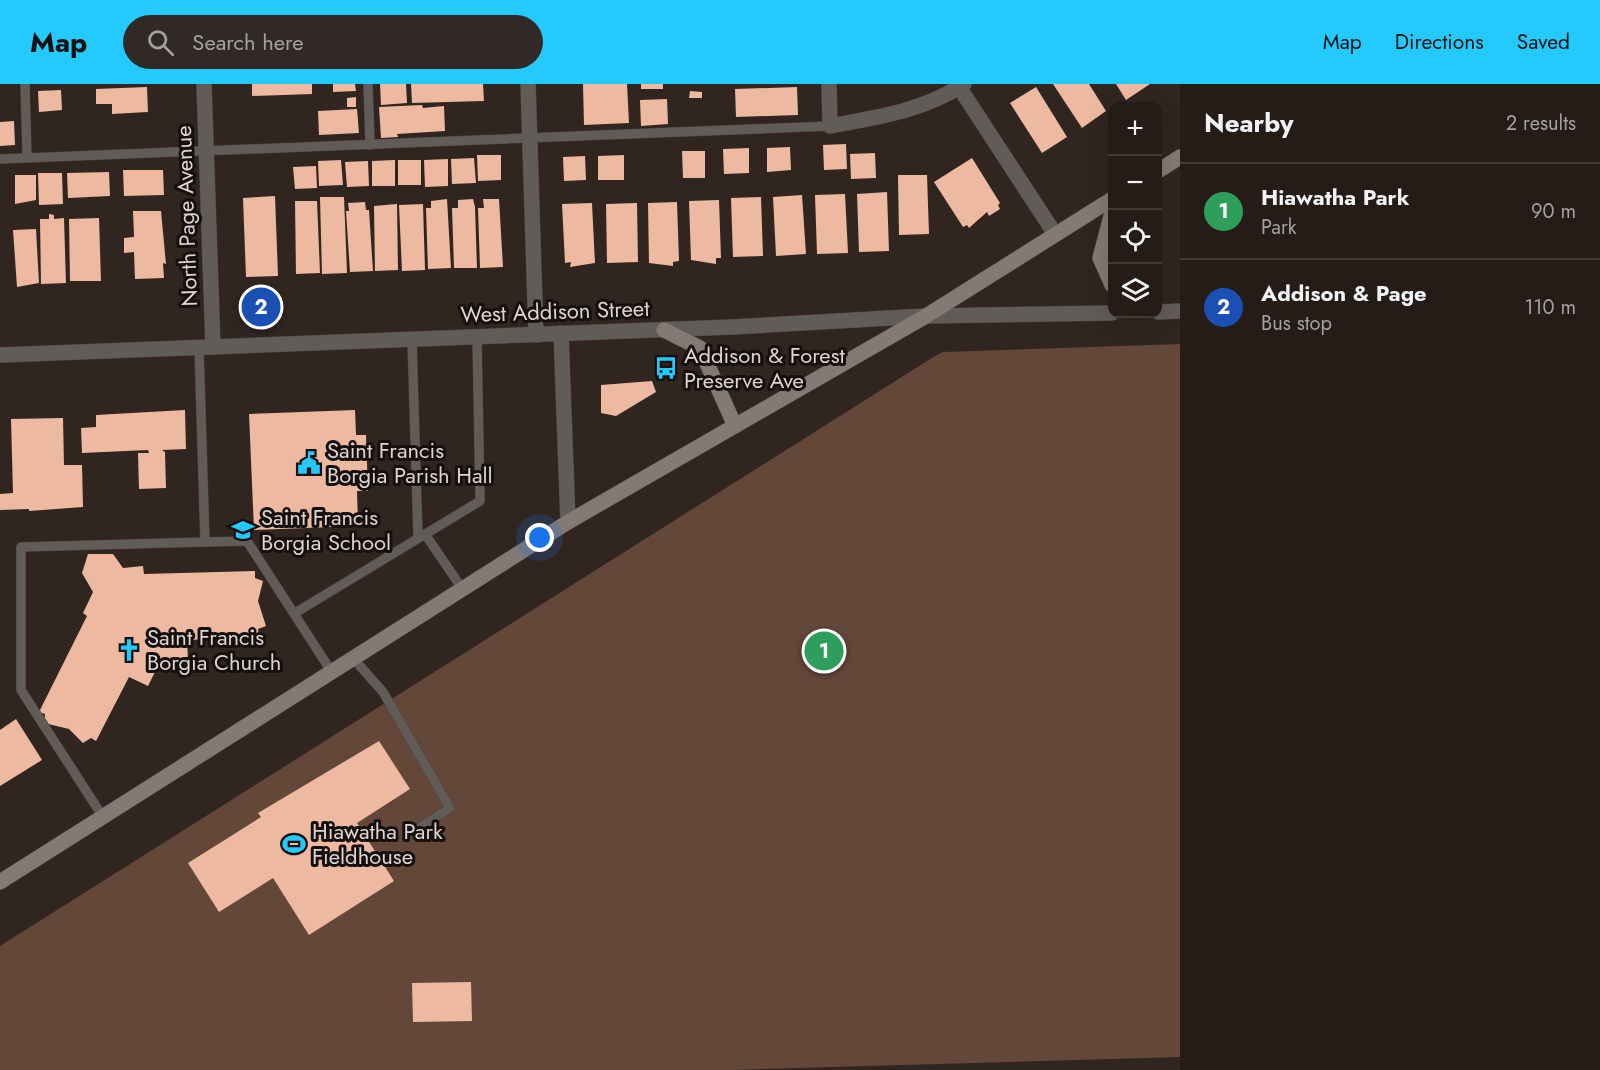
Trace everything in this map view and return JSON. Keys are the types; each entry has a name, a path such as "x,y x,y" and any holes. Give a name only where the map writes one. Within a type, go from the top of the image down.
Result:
{"main road":[{"path":"1162,168 1180,157"},
{"path":"0,882 461,587 568,522 926,316 1108,202"},
{"path":"1108,230 1100,258 1108,275"},
{"path":"664,330 700,348 735,426"}],"street":[{"name":"North Page Avenue","path":"204,84 207,151 206,347"},
{"path":"528,84 536,334"},
{"path":"829,84 830,126 897,113 928,104 961,86 1055,234"},
{"path":"1162,312 1180,311"},
{"name":"West Addison Street","path":"0,355 664,330 926,316 1108,313"},
{"path":"561,333 568,522"}],"lane":[{"path":"25,84 27,158"},
{"path":"368,84 370,145"},
{"path":"0,159 830,126"},
{"path":"295,613 480,501 477,337"},
{"path":"412,339 422,536 461,587"},
{"path":"205,542 206,347"},
{"path":"103,816 21,690 21,547 247,542 295,613 330,671"},
{"path":"352,657 383,692 450,808 413,832"}],"shaded area":[{"path":"1180,344 1180,1057 731,1070 0,1070 0,946 935,356 943,352"}],"building":[{"path":"252,84 312,84 312,94 252,96"},
{"path":"333,84 355,84 356,91 333,92"},
{"path":"380,84 406,84 407,103 381,105"},
{"path":"411,84 483,84 484,101 412,103"},
{"path":"583,84 627,84 629,123 584,125"},
{"path":"641,84 663,84 663,89 641,89"},
{"path":"1053,84 1089,84 1106,111 1082,128"},
{"path":"1116,84 1150,84 1126,100"},
{"path":"147,87 148,112 112,114 112,104 96,104 96,89"},
{"path":"797,87 798,115 736,117 735,89"},
{"path":"1036,87 1067,137 1042,153 1010,103"},
{"path":"61,90 62,110 39,112 38,91"},
{"path":"690,91 702,92 702,98 689,98"},
{"path":"356,97 356,107 347,107 347,98"},
{"path":"667,99 668,124 641,126 640,100"},
{"path":"422,105 423,108 444,106 445,131 397,134 398,137 381,138 379,107"},
{"path":"357,109 359,133 319,135 318,111"},
{"path":"14,121 15,145 0,146 0,122"},
{"path":"846,144 847,169 824,170 823,145"},
{"path":"790,147 791,170 767,172 767,148"},
{"path":"749,148 749,173 724,174 723,149"},
{"path":"682,151 705,151 705,178 683,178"},
{"path":"875,153 876,178 851,179 850,154"},
{"path":"477,155 501,155 501,180 478,181"},
{"path":"624,155 624,180 598,180 598,156"},
{"path":"585,156 586,180 564,181 563,157"},
{"path":"474,158 476,183 452,184 451,159"},
{"path":"972,158 1000,203 998,205 1000,209 989,216 987,212 969,228 967,225 963,227 934,182"},
{"path":"448,159 448,186 425,187 424,160"},
{"path":"341,160 343,185 319,186 318,161"},
{"path":"395,160 395,186 372,186 372,161"},
{"path":"398,160 421,160 421,185 398,185"},
{"path":"368,161 369,186 347,187 345,162"},
{"path":"316,166 317,188 295,189 293,167"},
{"path":"123,170 163,170 164,195 124,196"},
{"path":"109,172 110,196 68,198 67,173"},
{"path":"38,173 62,173 63,204 39,205"},
{"path":"15,175 36,175 36,200 15,204"},
{"path":"898,175 927,175 929,234 899,235"},
{"path":"887,192 889,251 859,252 857,194"},
{"path":"845,194 848,253 817,254 815,195"},
{"path":"802,195 806,254 776,256 773,197"},
{"path":"275,196 278,276 246,277 243,198"},
{"path":"320,197 344,197 347,273 322,274"},
{"path":"761,197 763,256 733,257 731,198"},
{"path":"447,199 451,268 428,269 426,208 431,208 431,201"},
{"path":"473,199 477,268 454,268 452,208 458,208 458,200"},
{"path":"483,199 499,199 503,267 480,268 478,208 484,208"},
{"path":"719,200 721,258 716,258 716,264 691,260 689,201"},
{"path":"295,201 317,201 320,273 296,274"},
{"path":"365,202 366,210 369,210 373,271 350,272 346,211 349,211 348,203"},
{"path":"677,202 679,261 673,262 673,266 649,263 648,203"},
{"path":"592,203 595,263 570,267 571,262 565,263 562,204"},
{"path":"637,203 638,262 607,263 606,204"},
{"path":"397,204 398,270 375,271 374,206"},
{"path":"423,204 425,270 402,271 399,205"},
{"path":"133,211 161,211 166,264 163,263 164,278 135,279 134,252 124,253 124,238 134,237"},
{"path":"49,214 54,215 54,219 64,218 66,283 41,284 40,219 49,219"},
{"path":"99,218 101,281 70,281 69,219"},
{"path":"36,229 39,283 17,287 13,230"},
{"path":"652,381 656,392 616,416 601,413 601,385"},
{"path":"185,410 186,449 162,450 165,452 166,488 139,489 138,453 149,453 148,450 82,453 81,428 96,427 96,415"},
{"name":"Saint Francis Borgia Parish Hall","path":"355,410 356,435 366,435 368,491 357,491 358,526 254,530 249,414"},
{"path":"63,418 64,465 82,465 83,507 29,511 29,509 0,510 0,494 13,493 11,419"},
{"name":"Saint Francis Borgia Church","path":"88,554 113,554 123,568 143,566 144,574 255,571 255,578 263,581 258,601 266,626 258,629 259,637 187,640 188,660 166,662 164,669 158,666 148,686 129,677 96,741 91,738 83,743 69,729 44,723 45,714 39,712 87,616 83,613 93,592 82,573"},
{"path":"16,719 42,760 0,786 0,730"},
{"name":"Hiawatha Park Fieldhouse","path":"379,741 410,789 357,823 394,881 309,935 273,878 219,912 188,863 261,817 258,813"},
{"path":"471,982 472,1021 413,1022 412,983"}],"place":[{"name":"Addison & Page","path":"261,307"},
{"name":"Addison & Forest Preserve Ave","path":"666,368"},
{"name":"Saint Francis Borgia Parish Hall","path":"309,463"},
{"name":"Saint Francis Borgia School","path":"243,530"},
{"name":"Saint Francis Borgia Church","path":"129,650"},
{"name":"Hiawatha Park","path":"824,651"},
{"name":"Hiawatha Park Fieldhouse","path":"294,844"}]}
